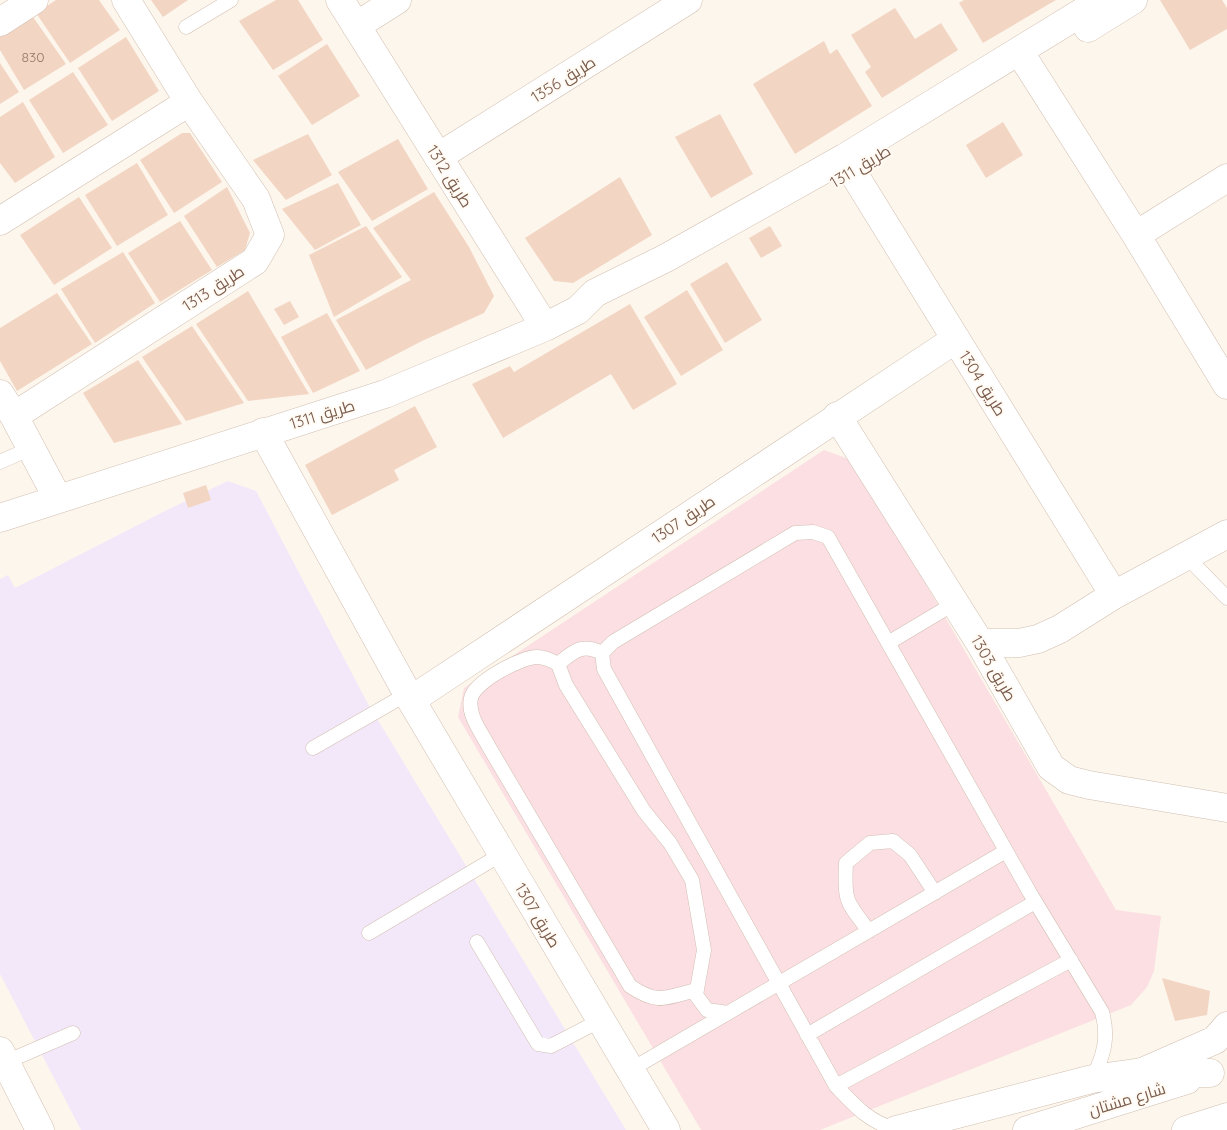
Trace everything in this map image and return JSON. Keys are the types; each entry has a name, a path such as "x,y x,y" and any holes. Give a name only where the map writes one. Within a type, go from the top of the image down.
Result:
{"street":[{"path":"0,22 34,0"},
{"name":"طريق 1313","path":"14,416 255,260 270,235 256,199 189,102 126,0"},
{"name":"طريق 1312","path":"340,0 545,326"},
{"path":"356,26 397,0"},
{"name":"طريق 1356","path":"438,157 688,0"},
{"name":"طريق 1311","path":"0,518 385,394 545,326 578,310 607,306 675,274 852,171 1023,59 1102,0"},
{"name":"طريق 1311","path":"578,310 595,293 666,258 836,162 1133,0"},
{"path":"1023,59 1136,235 1220,356 1227,384"},
{"path":"0,221 189,102"},
{"name":"طريق 1304","path":"852,171 1114,595"},
{"path":"1136,235 1227,178"},
{"name":"طريق 1307","path":"409,697 956,339"},
{"path":"0,394 14,416 58,499"},
{"name":"طريق 1303","path":"837,416 980,643 1051,768 1069,780 1227,808"},
{"name":"طريق 1307","path":"264,432 409,697 666,1130"},
{"path":"980,643 1019,643 1038,639 1060,629 1114,595 1227,534"},
{"path":"1142,1072 1215,1040 1227,1026"},
{"path":"3,1057 40,1130"},
{"path":"896,1130 1092,1079 1142,1072 1218,1070"},
{"name":"شارع مشتان","path":"1027,1130 1218,1070"},
{"path":"1186,1130 1227,1117"}],"lane":[{"path":"186,27 231,0"},
{"path":"0,462 31,448"},
{"path":"896,1130 862,1114 836,1086 604,668 602,653 612,642 795,533 813,532 828,537 1035,902 1102,1012 1106,1025 1106,1045 1101,1062 1092,1079"},
{"path":"1186,556 1227,598"},
{"path":"888,643 955,603"},
{"path":"558,664 581,648 592,648 602,653"},
{"path":"696,990 663,998 647,997 630,986 489,747 470,710 471,696 478,686 519,660 536,657 549,658 558,664 566,686 644,811 670,843 692,880 704,950 696,990 699,1002 707,1010 728,1013"},
{"path":"313,748 409,697"},
{"path":"869,931 847,903 845,887 846,863 870,843 893,841 910,855 935,893"},
{"path":"630,1070 1006,851"},
{"path":"369,933 502,854"},
{"path":"807,1035 1035,902"},
{"path":"477,942 538,1044 551,1046 600,1020"},
{"path":"836,1086 1071,960"},
{"path":"3,1057 73,1032"}],"shaded area":[{"path":"824,450 854,461 1116,910 1161,916 1154,971 1147,987 1131,1005 820,1130 701,1130 458,717 464,688"},
{"path":"228,481 256,491 367,702 626,1130 81,1130 0,974 0,579 8,575 15,588"}],"building":[{"path":"56,0 99,0 120,30 70,63 36,13"},
{"path":"151,0 188,0 163,17"},
{"path":"276,0 298,0 323,40 273,70 239,21"},
{"path":"964,0 1056,0 983,43 959,3"},
{"path":"1160,0 1222,0 1227,8 1227,29 1190,50"},
{"path":"895,8 915,39 941,23 958,50 882,98 865,72 871,67 851,35"},
{"path":"33,17 66,64 24,90 0,50 0,37"},
{"path":"126,37 159,91 112,121 78,68"},
{"path":"824,41 830,54 837,49 872,106 795,154 753,84"},
{"path":"327,44 360,96 312,125 278,76"},
{"path":"0,63 19,92 0,104"},
{"path":"73,72 108,125 63,153 29,100"},
{"path":"23,102 55,157 15,183 0,163 0,117"},
{"path":"720,114 753,174 711,198 675,137"},
{"path":"1003,122 1023,155 986,178 966,145"},
{"path":"182,133 190,133 222,182 174,213 140,160"},
{"path":"308,134 332,175 286,200 253,160"},
{"path":"398,139 428,189 372,221 338,172"},
{"path":"137,163 168,215 117,246 85,195"},
{"path":"620,177 652,235 573,283 554,281 525,238"},
{"path":"338,183 361,225 315,250 282,209"},
{"path":"227,187 250,233 245,250 217,267 184,216"},
{"path":"434,192 469,247 494,296 484,313 422,341 366,370 336,320 411,280 373,228"},
{"path":"79,197 112,248 54,285 20,235"},
{"path":"180,221 212,270 160,302 128,253"},
{"path":"366,226 402,277 334,317 309,255"},
{"path":"770,226 782,246 761,258 749,238"},
{"path":"123,252 155,303 95,343 61,289"},
{"path":"727,262 762,320 725,343 690,284"},
{"path":"687,290 723,350 681,376 644,317"},
{"path":"248,291 309,394 248,401 196,324"},
{"path":"57,293 92,344 17,391 0,361 0,328"},
{"path":"290,301 299,317 284,325 274,309"},
{"path":"630,304 677,384 633,410 611,374 503,438 472,384 510,366 514,372"},
{"path":"327,313 360,371 313,393 281,337"},
{"path":"192,326 244,403 186,421 142,357"},
{"path":"138,360 182,424 114,443 83,393"},
{"path":"415,406 437,447 394,470 399,480 332,515 305,465"},
{"path":"206,485 211,500 188,508 183,493"},
{"path":"1162,978 1210,991 1207,1015 1175,1021"}]}
